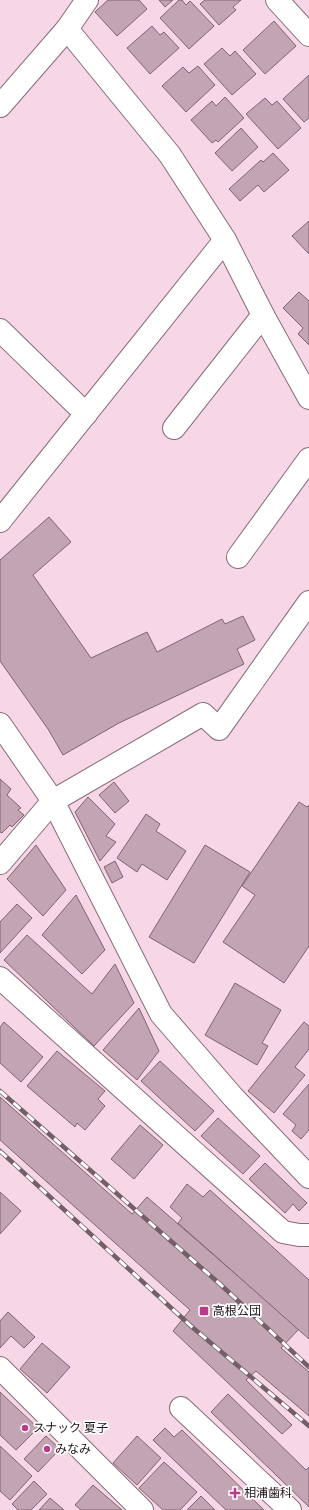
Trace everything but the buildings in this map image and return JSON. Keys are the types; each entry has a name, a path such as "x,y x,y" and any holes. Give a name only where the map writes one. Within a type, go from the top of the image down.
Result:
{"street":[{"path":"3,95 67,29 87,0"},
{"path":"277,0 309,35"},
{"path":"67,29 170,155 225,240 263,315 309,398"},
{"path":"0,521 225,240"},
{"path":"174,428 263,315"},
{"path":"0,330 86,414"},
{"path":"238,557 309,458"},
{"path":"0,863 53,801 203,714 219,729 309,602"},
{"path":"0,724 53,801 161,1014 233,1097 309,1177"},
{"path":"0,978 283,1232 300,1235 309,1234"},
{"path":"0,1368 142,1510"},
{"path":"181,1408 290,1510"}],"railway":[{"path":"0,1091 221,1285 309,1367"},
{"path":"0,1151 192,1327 309,1426"}],"place":[{"name":"高根公団","path":"204,1311"},
{"name":"スナック 夏子","path":"25,1428"},
{"name":"みなみ","path":"47,1449"},
{"name":"相浦歯科","path":"235,1493"}]}
